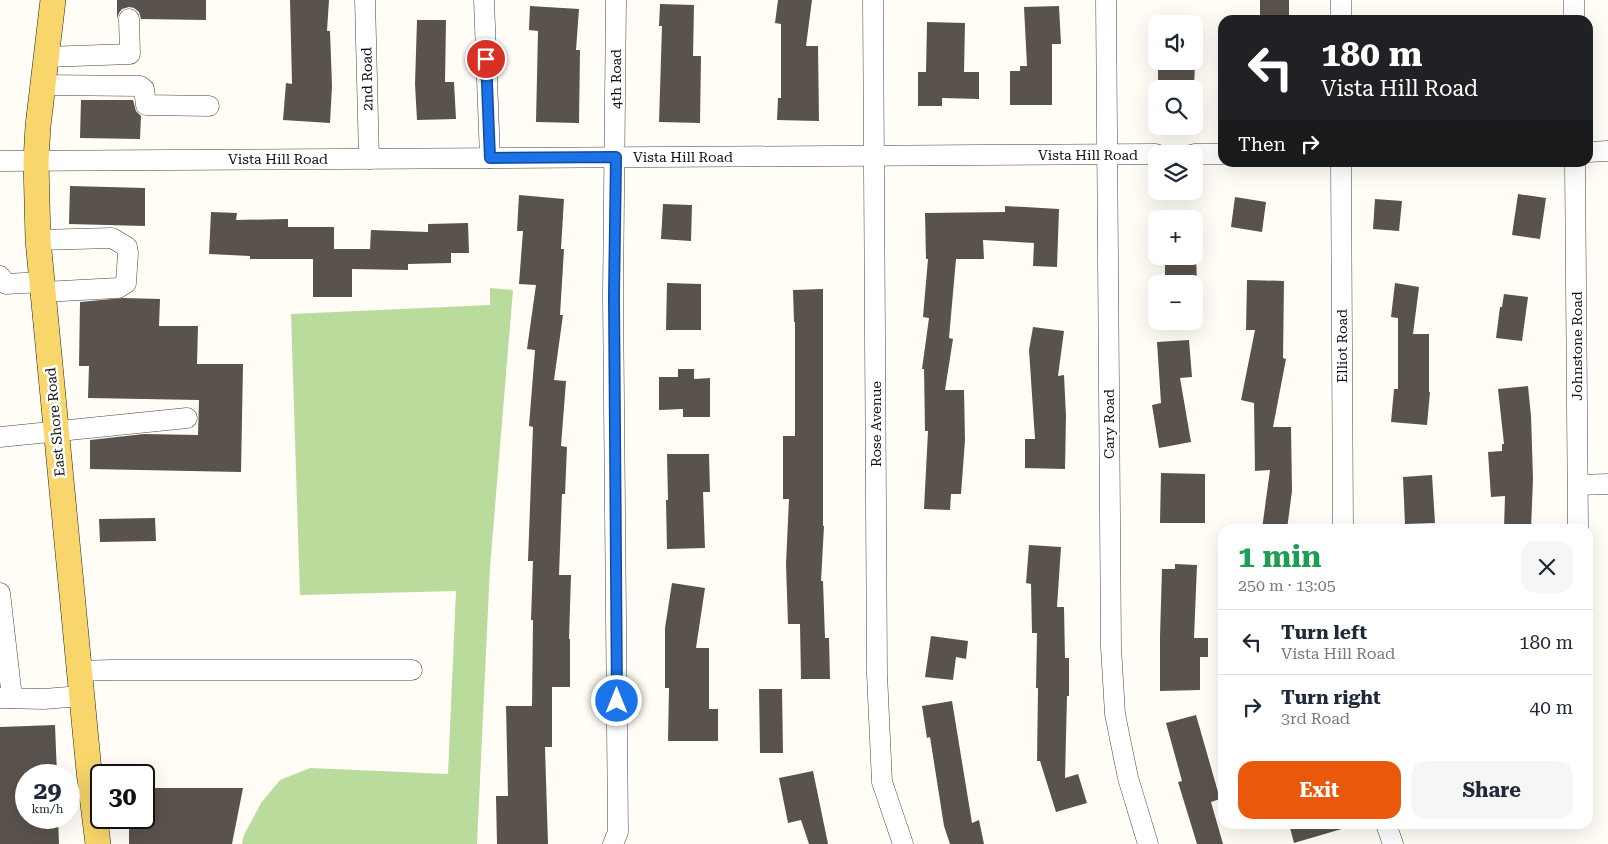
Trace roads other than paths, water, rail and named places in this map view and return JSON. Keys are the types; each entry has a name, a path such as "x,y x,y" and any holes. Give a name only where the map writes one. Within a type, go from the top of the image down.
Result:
{"main road":[{"name":"East Shore Road","path":"53,0 36,161 38,240 81,696 98,844"}],"street":[{"name":"2nd Road","path":"365,0 369,159"},
{"path":"484,0 490,158"},
{"name":"4th Road","path":"613,844 618,832 614,306 616,0"},
{"name":"Rose Avenue","path":"873,0 877,681 882,782 903,844"},
{"name":"Cary Road","path":"1106,0 1111,647 1115,714 1128,778 1148,844"},
{"path":"1341,15 1342,0"},
{"path":"1574,0 1574,15"},
{"path":"46,57 130,54 129,19"},
{"path":"43,85 140,86 144,89 146,105 208,106"},
{"path":"1593,152 1608,152"},
{"name":"Vista Hill Road","path":"0,162 1148,154"},
{"path":"1203,154 1218,154"},
{"name":"Elliot Road","path":"1341,167 1343,524"},
{"name":"Johnstone Road","path":"1575,167 1578,524"},
{"path":"0,276 6,284 42,287 118,288 126,283 127,247 112,238 38,240"},
{"path":"0,437 187,418"},
{"path":"1578,485 1608,484"},
{"path":"0,593 6,698 44,699 81,696"},
{"path":"79,671 412,670"},
{"path":"1388,829 1393,844"}]}
